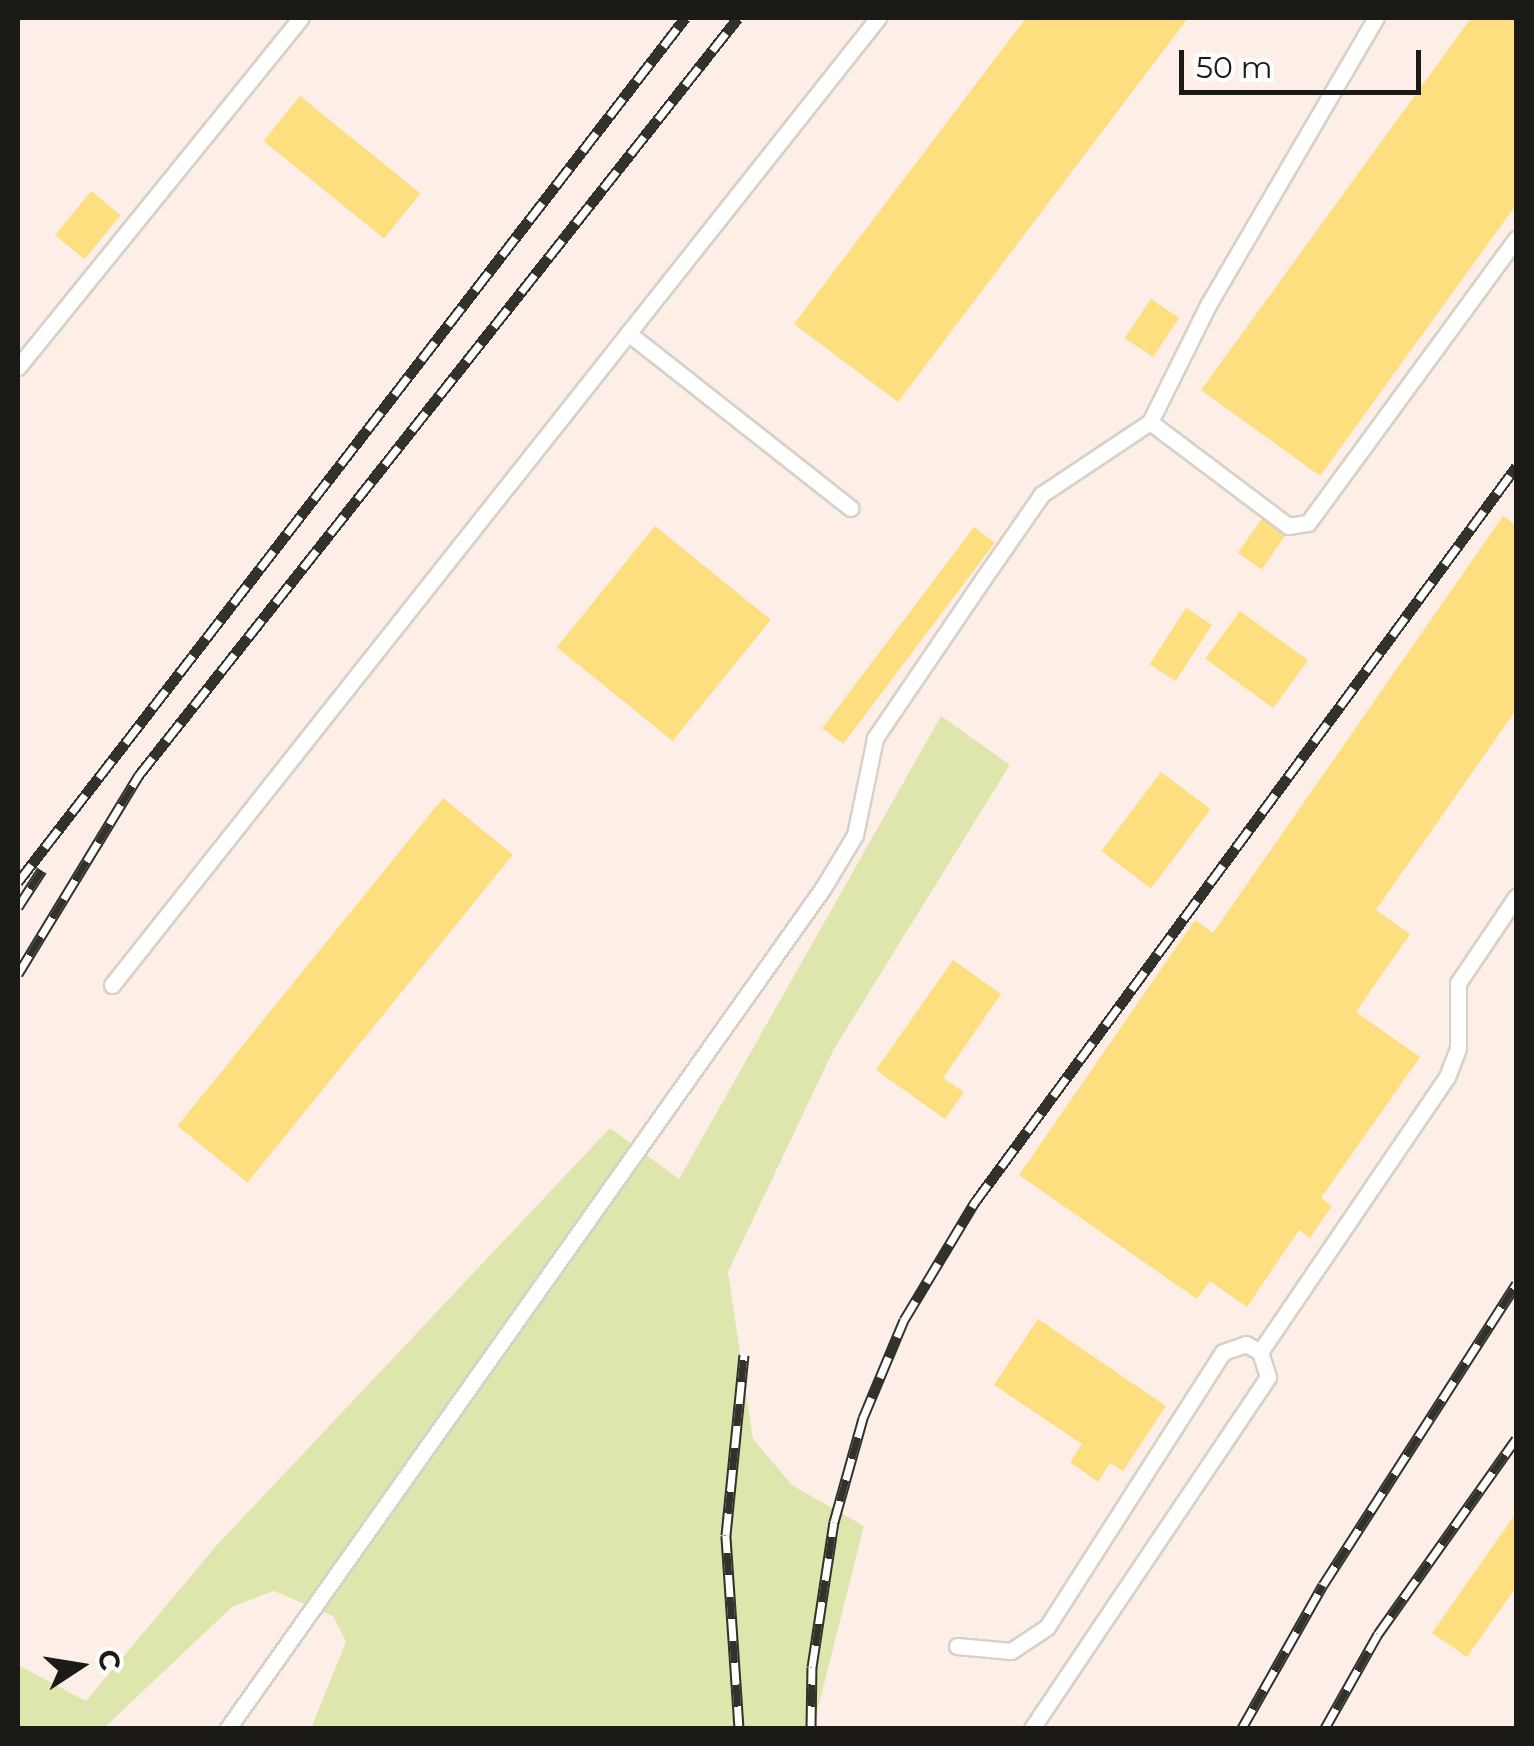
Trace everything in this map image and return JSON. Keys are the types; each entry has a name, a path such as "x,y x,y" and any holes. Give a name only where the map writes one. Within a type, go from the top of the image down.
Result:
{"lane":[{"path":"18,368 300,18"},
{"path":"112,985 878,18"},
{"path":"228,1728 822,888 855,835 875,738 1042,494 1150,422 1208,305 1376,18"},
{"path":"1150,422 1288,526 1308,523 1516,239"},
{"path":"628,333 850,508"},
{"path":"1260,1352 1446,1077 1458,1048 1458,983 1516,898"},
{"path":"957,1646 1011,1651 1048,1628 1223,1352 1246,1344 1260,1352 1268,1377 1032,1728"}],"shaded area":[{"path":"18,18 1516,18 1516,1728 813,1728 864,1526 792,1485 753,1439 728,1272 834,1049 1010,766 941,717 679,1179 611,1129 216,1546 86,1702 18,1665"},
{"path":"274,1591 333,1616 346,1643 311,1728 104,1728 232,1607"}],"green space":[{"path":"941,716 1010,765 834,1049 728,1272 753,1439 792,1485 864,1526 813,1728 311,1728 346,1642 333,1616 274,1591 232,1607 104,1728 18,1728 18,1665 86,1701 216,1546 610,1128 679,1179"}],"building":[{"path":"1026,18 1188,18 898,402 794,324"},
{"path":"1471,18 1516,18 1516,205 1320,476 1201,390"},
{"path":"300,96 420,194 384,239 263,141"},
{"path":"91,191 121,215 85,259 55,235"},
{"path":"1151,299 1179,318 1153,357 1125,338"},
{"path":"1270,507 1294,524 1262,570 1238,553"},
{"path":"1503,516 1516,525 1516,710 1376,910 1410,934 1356,1012 1420,1057 1321,1198 1332,1206 1310,1238 1299,1230 1247,1307 1210,1281 1197,1299 1019,1175 1195,920 1213,933"},
{"path":"655,526 771,620 673,741 557,647"},
{"path":"974,527 995,543 843,744 822,728"},
{"path":"1186,608 1212,625 1176,681 1150,664"},
{"path":"1240,611 1308,660 1273,708 1205,659"},
{"path":"1161,772 1211,809 1151,888 1101,851"},
{"path":"443,798 513,855 247,1183 177,1126"},
{"path":"953,960 1001,994 943,1078 964,1092 945,1119 876,1070"},
{"path":"1038,1319 1166,1406 1123,1471 1110,1463 1098,1482 1070,1462 1082,1444 994,1385"},
{"path":"1516,1513 1516,1587 1467,1657 1432,1633"}],"railway":[{"path":"18,882 685,18"},
{"path":"18,974 139,775 738,18"},
{"path":"811,1728 812,1667 834,1522 863,1418 904,1320 975,1202 1516,467"},
{"path":"18,907 42,870"},
{"path":"1242,1728 1323,1585 1516,1284"},
{"path":"739,1728 726,1535 744,1355"},
{"path":"1325,1728 1378,1634 1516,1439"}]}
